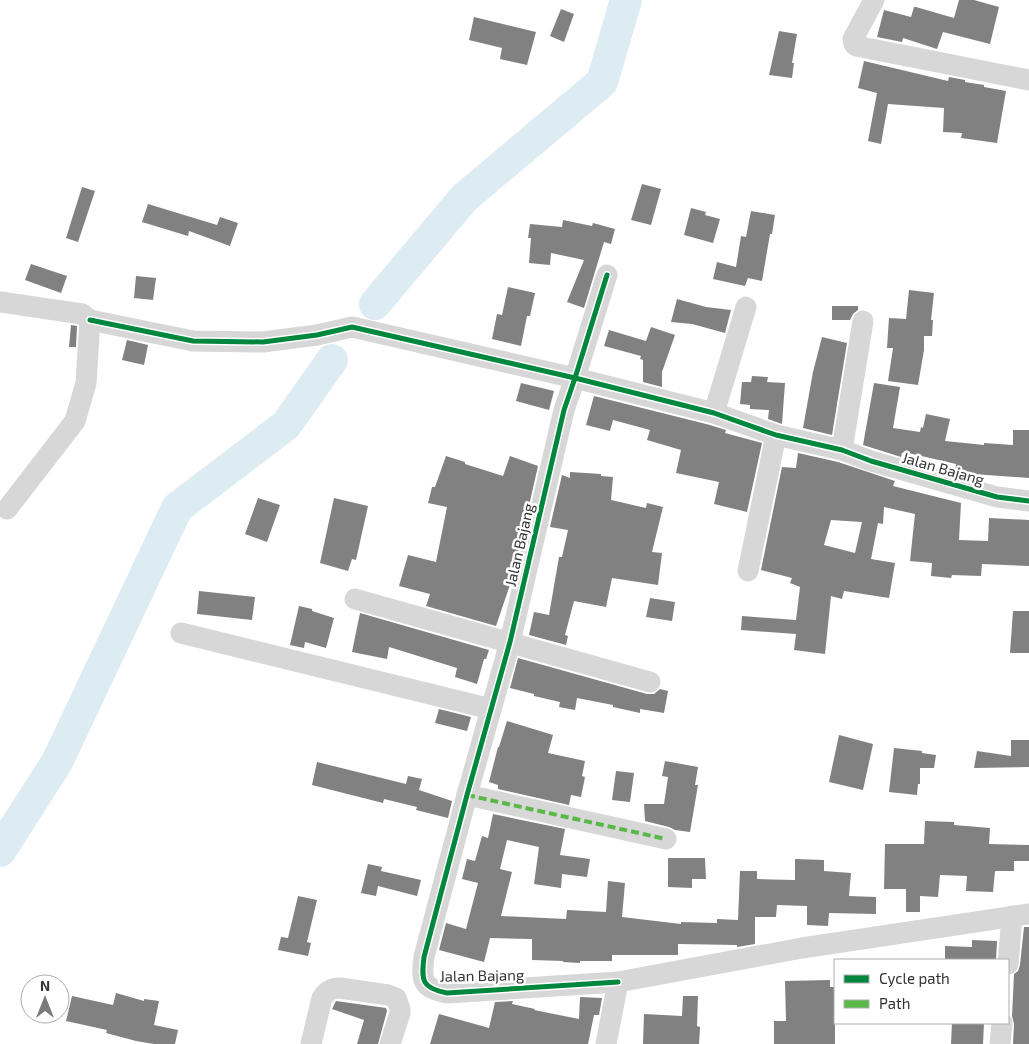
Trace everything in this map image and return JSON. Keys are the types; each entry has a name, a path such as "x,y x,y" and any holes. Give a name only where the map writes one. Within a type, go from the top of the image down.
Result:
{"street":[{"path":"874,0 853,39 856,46 1029,80"},
{"path":"0,302 82,314 90,320 193,341 263,342 317,335 352,327 575,378 606,275"},
{"path":"714,413 746,307"},
{"path":"7,509 75,421 86,383 90,320"},
{"path":"842,450 863,321"},
{"name":"Jalan Bajang","path":"1021,915 802,948 618,982 447,993 432,990 424,982 422,971 424,957 467,795 510,642 564,410 575,378 714,413 776,435 842,450 871,461 997,497 1029,501"},
{"path":"748,571 776,435"},
{"path":"355,598 650,682"},
{"path":"181,633 491,709"},
{"path":"467,795 666,839"},
{"path":"1009,960 1021,915"},
{"path":"311,1044 322,998 332,988 396,998 424,982"},
{"path":"606,1044 618,982"},
{"path":"390,1044 400,1013 396,998"},
{"path":"1000,1044 1002,1024"}],"building":[{"path":"959,0 974,0 999,7 990,44 943,32 937,49 903,38 902,42 877,37 884,10 911,17 914,7 916,7 954,18"},
{"path":"561,9 574,14 564,42 550,36"},
{"path":"474,17 536,32 527,65 500,59 502,48 469,40"},
{"path":"779,31 797,34 792,63 794,63 792,78 769,75"},
{"path":"864,61 948,81 949,77 965,80 965,82 1006,91 997,143 961,138 962,133 943,132 944,108 888,104 881,144 868,141 877,93 858,88"},
{"path":"642,184 661,189 651,225 631,220"},
{"path":"82,187 95,191 78,242 66,238"},
{"path":"148,204 217,225 220,217 238,223 230,246 189,231 188,236 142,222"},
{"path":"691,208 706,212 705,215 720,219 713,243 684,235"},
{"path":"751,211 775,215 762,281 748,278 745,286 713,279 717,262 736,267 741,236 746,237"},
{"path":"563,220 592,226 593,223 615,229 611,244 604,242 584,308 567,302 584,260 551,253 550,265 529,263 531,238 528,238 530,224 562,227"},
{"path":"31,264 67,276 61,293 25,280"},
{"path":"136,276 156,278 153,300 134,298"},
{"path":"508,287 535,293 530,316 527,316 521,346 492,339 497,314 502,315"},
{"path":"909,290 934,293 931,320 933,320 932,336 924,336 924,350 918,385 888,381 893,348 887,348 889,318 906,319"},
{"path":"677,299 706,307 731,310 725,333 692,324 671,322"},
{"path":"832,306 858,306 858,310 850,320 832,320"},
{"path":"71,325 77,326 76,347 69,347"},
{"path":"651,327 675,335 662,372 662,387 643,382 643,360 640,359 641,356 604,346 609,330 646,341"},
{"path":"822,337 847,343 832,435 803,428 813,372"},
{"path":"127,340 148,345 144,365 122,360"},
{"path":"752,376 768,377 767,382 785,383 782,424 768,419 769,410 750,409 750,405 740,404 742,382 751,382"},
{"path":"521,383 554,391 549,410 516,401"},
{"path":"874,383 900,387 893,428 920,432 921,427 923,428 926,414 950,419 945,441 984,445 984,443 1013,445 1013,430 1029,430 1029,478 973,474 972,477 955,472 956,464 904,452 901,457 863,445"},
{"path":"594,396 710,425 726,430 725,433 762,443 747,512 714,504 719,482 676,473 681,450 647,440 650,430 613,420 610,431 586,425"},
{"path":"798,453 838,462 895,481 893,486 961,503 959,540 988,541 989,518 1029,520 1029,566 982,564 981,576 952,575 951,578 931,576 932,563 910,561 915,514 884,507 883,524 878,523 871,559 895,563 889,598 844,591 842,599 831,596 825,654 794,650 796,634 741,630 742,616 796,620 800,587 790,583 792,578 761,570 782,467 796,468","holes":["831,520 862,522 855,553 824,545"]},
{"path":"446,456 503,476 510,456 538,466 513,576 496,626 426,606 430,594 399,586 408,555 436,562 447,507 428,503 432,487 435,487"},
{"path":"570,472 601,474 601,476 613,477 611,500 646,508 647,503 663,507 652,552 662,553 658,585 612,578 606,607 574,601 565,635 568,636 566,645 529,635 534,612 549,615 559,557 562,557 568,530 550,527 562,475 570,478"},
{"path":"258,498 280,505 267,542 245,534"},
{"path":"334,498 368,506 356,560 352,559 348,571 320,563"},
{"path":"199,591 255,597 252,620 197,614"},
{"path":"650,598 675,602 672,621 646,617"},
{"path":"299,606 334,618 326,648 305,642 304,648 290,645"},
{"path":"1013,611 1029,611 1029,653 1010,653"},
{"path":"360,613 489,650 486,659 484,659 477,684 455,677 457,668 389,647 387,659 352,652"},
{"path":"518,658 647,694 654,694 660,689 668,691 664,713 640,709 640,713 613,707 613,705 577,698 575,710 559,707 560,702 510,688"},
{"path":"439,709 471,717 467,731 435,723"},
{"path":"507,721 553,735 548,753 585,761 582,776 585,777 581,797 571,795 569,805 498,789 498,785 489,782"},
{"path":"839,735 873,744 863,790 829,782"},
{"path":"1011,740 1029,740 1029,767 974,768 977,751 1011,756"},
{"path":"894,748 922,751 922,753 936,755 934,768 920,768 920,784 918,784 917,795 889,792"},
{"path":"665,761 698,767 695,785 698,785 690,832 675,830 645,821 644,804 664,804 668,777 662,776"},
{"path":"317,762 406,784 408,776 422,779 419,790 452,801 448,818 416,810 417,807 384,799 383,803 312,785"},
{"path":"616,771 634,773 630,802 612,800"},
{"path":"493,814 565,829 560,855 590,859 587,877 562,874 561,888 534,884 539,847 507,840 500,869 512,872 501,916 566,919 567,910 606,912 608,881 625,883 622,917 681,924 681,922 717,923 717,919 738,920 740,871 757,871 757,879 795,880 795,859 824,860 824,871 851,873 849,896 876,897 876,914 829,913 828,926 807,925 807,906 777,905 776,917 755,917 755,944 737,947 737,945 678,944 678,955 612,955 612,961 580,961 580,963 532,960 532,939 490,938 484,962 439,950 446,923 466,929 478,883 462,879 467,859 475,861 482,836 488,838"},
{"path":"925,821 954,822 954,825 990,828 989,844 1029,845 1029,861 1014,861 1014,871 995,871 993,892 966,891 967,876 940,875 938,897 920,896 920,912 906,912 906,889 884,889 885,844 924,844"},
{"path":"668,858 705,858 706,879 692,879 692,888 668,887"},
{"path":"368,864 382,867 381,871 421,880 417,896 378,886 376,896 361,893"},
{"path":"298,896 317,900 307,942 311,943 308,956 278,950 281,937 288,938"},
{"path":"1024,927 1029,927 1029,1044 1013,1044 1014,974 1018,971 1020,965"},
{"path":"972,940 997,941 996,959 945,959 945,946 972,947"},
{"path":"830,980 830,987 834,987 835,1044 774,1044 774,1021 786,1021 785,981"},
{"path":"116,993 144,1001 144,999 159,1001 154,1025 178,1030 175,1044 154,1044 136,1041 106,1033 107,1030 70,1022 72,996 113,1005"},
{"path":"683,996 698,996 697,1026 700,1027 699,1044 643,1044 644,1014 682,1016"},
{"path":"580,997 602,998 599,1015 594,1015 588,1044 430,1044 439,1014 489,1028 495,1002 513,1001 512,1004 579,1019"},
{"path":"336,1001 386,1008 387,1011 378,1044 357,1044 364,1020 332,1009"},
{"path":"952,1024 984,1024 983,1044 951,1044"}],"waterway":[{"path":"375,304 464,198 602,82 626,0"},
{"path":"0,851 57,762 177,508 286,425 332,360"}],"marked path":[{"path":"467,795 666,839"}],"cycle path":[{"path":"90,320 193,341 263,342 317,335 352,327 575,378 607,275"},
{"path":"618,982 447,993 432,989 423,978 424,957 510,642 564,410 575,378 714,413 776,435 842,450 871,461 997,497 1029,501"}]}
